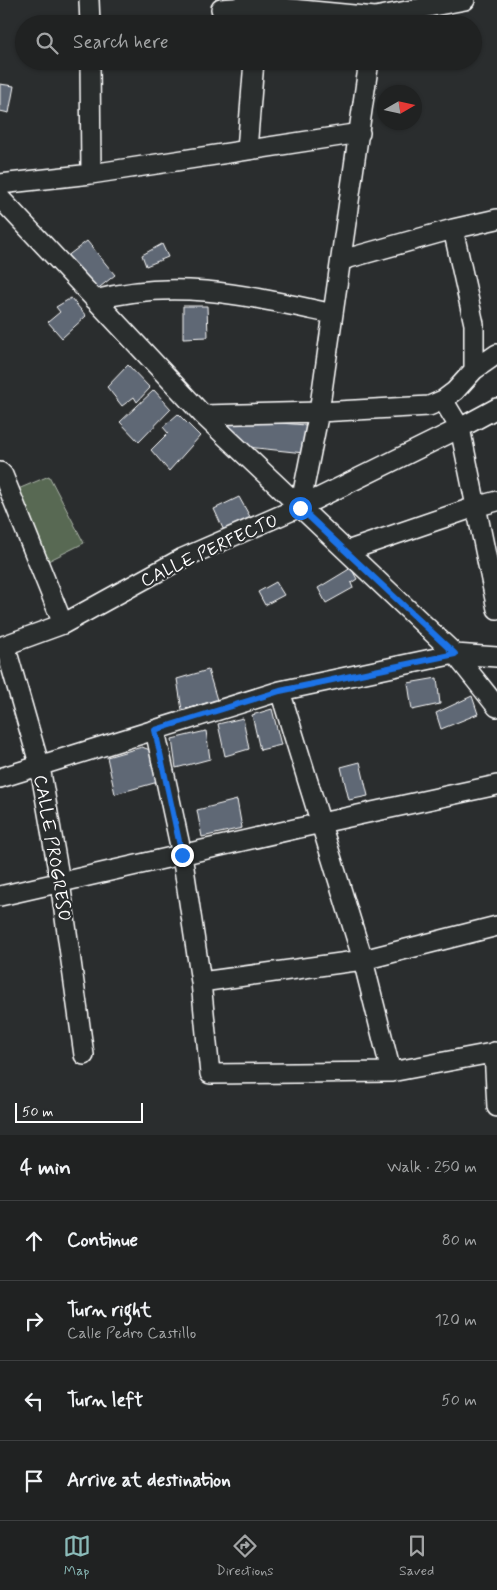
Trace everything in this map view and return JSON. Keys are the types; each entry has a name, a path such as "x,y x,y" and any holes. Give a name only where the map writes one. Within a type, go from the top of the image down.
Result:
{"street":[{"path":"89,0 90,15"},
{"path":"221,9 375,14 466,0"},
{"path":"90,70 91,174"},
{"path":"247,150 253,70"},
{"path":"300,508 319,412 368,70"},
{"path":"0,184 91,174 360,133"},
{"path":"0,198 203,415 455,654 497,707"},
{"path":"342,260 453,229 497,219"},
{"path":"453,229 474,324 474,370"},
{"path":"95,300 112,295 153,290 189,289 237,294 333,314"},
{"path":"203,415 319,412 429,406 444,400 474,370 497,354"},
{"path":"444,400 460,428 497,609"},
{"name":"CALLE PERFECTO","path":"3,646 63,624 182,558 300,508 497,408"},
{"path":"1,475 63,624"},
{"path":"347,551 497,501"},
{"name":"CALLE PROGRESO","path":"3,646 40,767 60,882 84,1055"},
{"path":"0,778 280,691 455,654 497,657"},
{"path":"280,691 363,960 391,1072"},
{"path":"155,730 182,855 201,982 210,1074 391,1072 495,1052 497,1107"},
{"path":"0,896 497,785"},
{"path":"201,982 363,960 497,926"}],"green space":[{"path":"49,476 84,543 46,562 11,492"}],"building":[{"path":"0,84 14,86 9,113 0,111"},
{"path":"87,241 115,275 95,291 66,257"},
{"path":"162,244 168,257 146,266 142,255"},
{"path":"71,298 86,316 62,338 48,322 60,312 56,307"},
{"path":"183,306 207,306 208,337 183,338"},
{"path":"128,365 150,388 137,402 134,397 122,406 107,387"},
{"path":"154,390 171,409 139,442 120,422"},
{"path":"178,414 200,436 169,471 151,450 168,433 163,427"},
{"path":"227,419 306,425 304,453 247,447 225,426"},
{"path":"239,497 253,522 225,533 214,509"},
{"path":"351,568 357,579 351,583 353,588 326,603 318,588"},
{"path":"276,582 284,595 265,605 258,592"},
{"path":"208,670 217,700 182,710 177,679"},
{"path":"437,678 440,704 412,710 408,683"},
{"path":"472,696 478,714 441,729 436,713"},
{"path":"272,709 281,745 260,750 252,715"},
{"path":"243,718 249,749 225,756 218,724"},
{"path":"206,731 210,759 176,768 172,739"},
{"path":"142,747 150,750 158,782 115,794 107,757"},
{"path":"360,762 368,796 349,800 341,767"},
{"path":"237,800 242,828 202,837 197,810"}],"route":[{"path":"182,855 155,730 280,691 455,654 300,508"}]}
